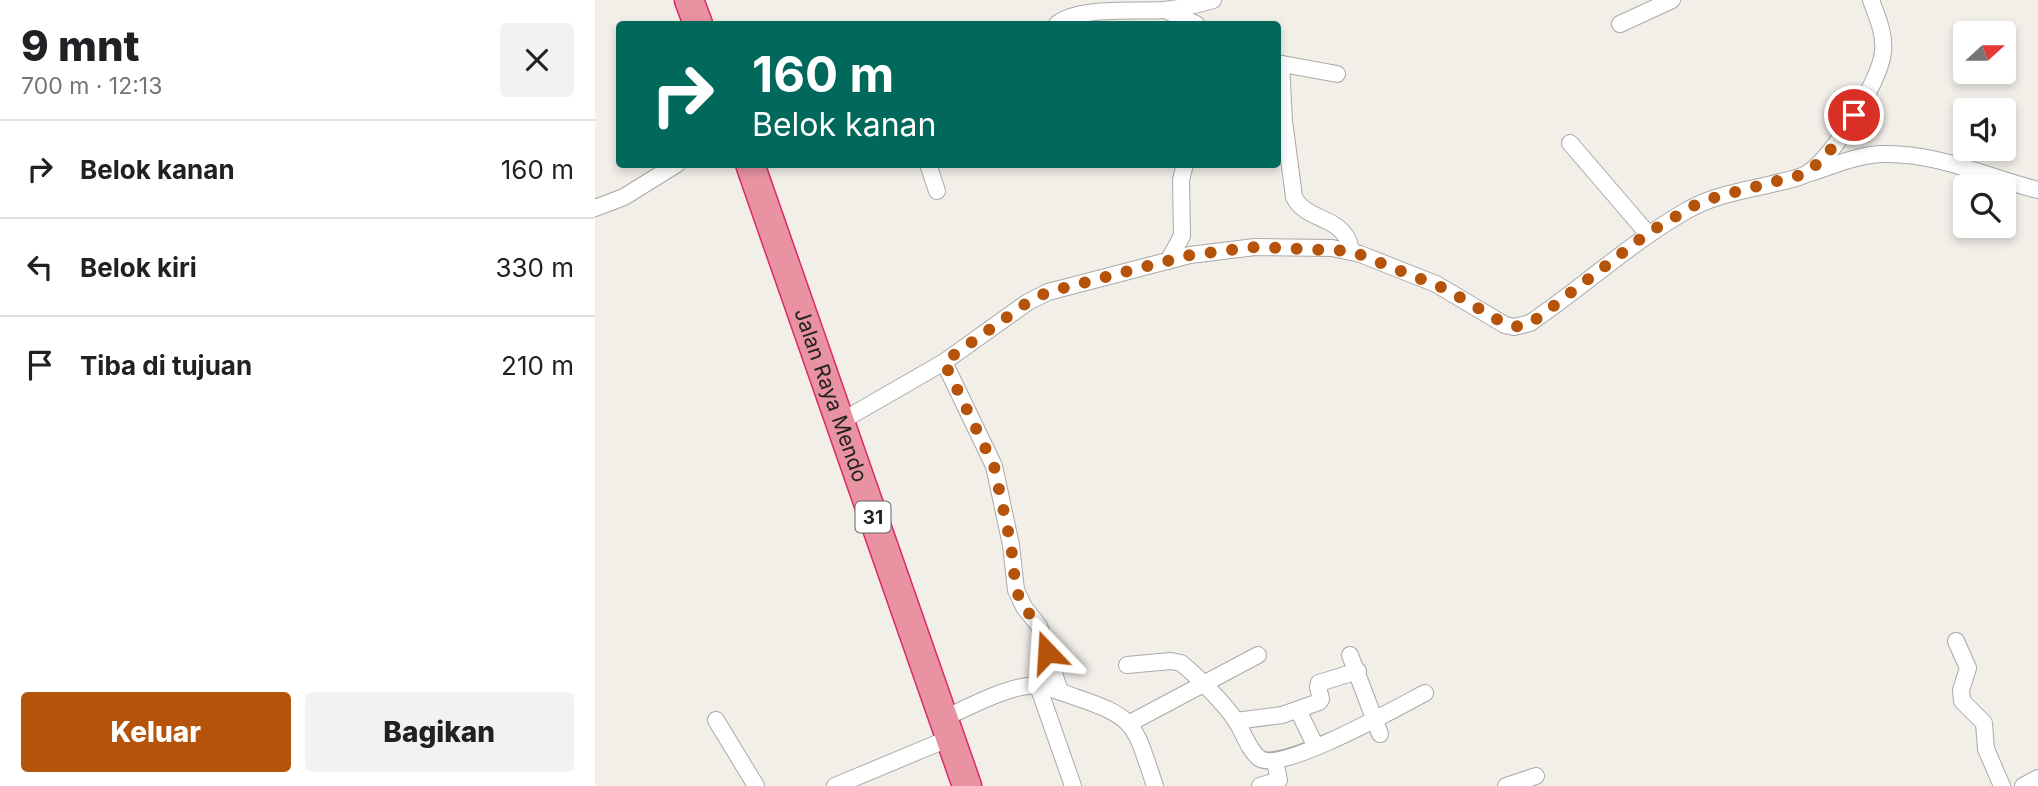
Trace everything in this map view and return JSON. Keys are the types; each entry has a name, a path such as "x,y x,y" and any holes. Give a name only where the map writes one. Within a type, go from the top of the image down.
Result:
{"highway":[{"path":"689,0 697,21"},
{"name":"Jalan Raya Mendo","path":"751,168 967,786"}],"street":[{"path":"1061,21 1080,14 1165,10 1213,0"},
{"path":"1620,24 1672,0"},
{"path":"1808,173 1825,157 1844,132 1881,62 1882,34 1871,0"},
{"path":"1165,10 1189,21"},
{"path":"1281,63 1337,74"},
{"path":"1281,86 1294,197 1301,206 1339,228 1347,236 1351,251"},
{"path":"1570,144 1648,233"},
{"path":"840,422 944,362 1028,302 1048,292 1190,255 1255,247 1351,251 1436,284 1496,320 1514,327 1538,318 1648,233 1697,204 1716,197 1882,154 1905,155 1955,164 2038,190"},
{"path":"595,208 624,197 671,168"},
{"path":"928,168 937,191"},
{"path":"1168,261 1182,236 1181,180 1184,168"},
{"path":"944,362 994,466 1011,545 1016,590 1024,607 1039,626 1060,692"},
{"path":"1956,641 1968,668 1961,690 1962,701 1984,723 1986,749 2002,786"},
{"path":"1130,723 1258,655"},
{"path":"1350,655 1378,727"},
{"path":"1127,665 1171,661 1181,663 1236,721 1257,757 1275,762 1378,727 1425,693"},
{"path":"1236,721 1269,718 1298,710 1321,700 1319,683 1358,671"},
{"path":"1038,686 1073,786"},
{"path":"835,786 1017,688 1038,686 1111,709 1130,723 1139,738 1155,786"},
{"path":"1298,710 1316,747"},
{"path":"716,720 756,786"},
{"path":"1260,786 1279,780 1275,762"},
{"path":"1506,786 1536,776"},
{"path":"2023,786 2038,778"}],"route":[{"path":"1047,652 1039,626 1024,607 1016,590 1011,545 994,466 944,362 1028,302 1048,292 1190,255 1255,247 1332,248 1360,254 1436,284 1496,320 1521,327 1538,318 1648,233 1697,204 1808,173 1835,145 1854,115"}]}
